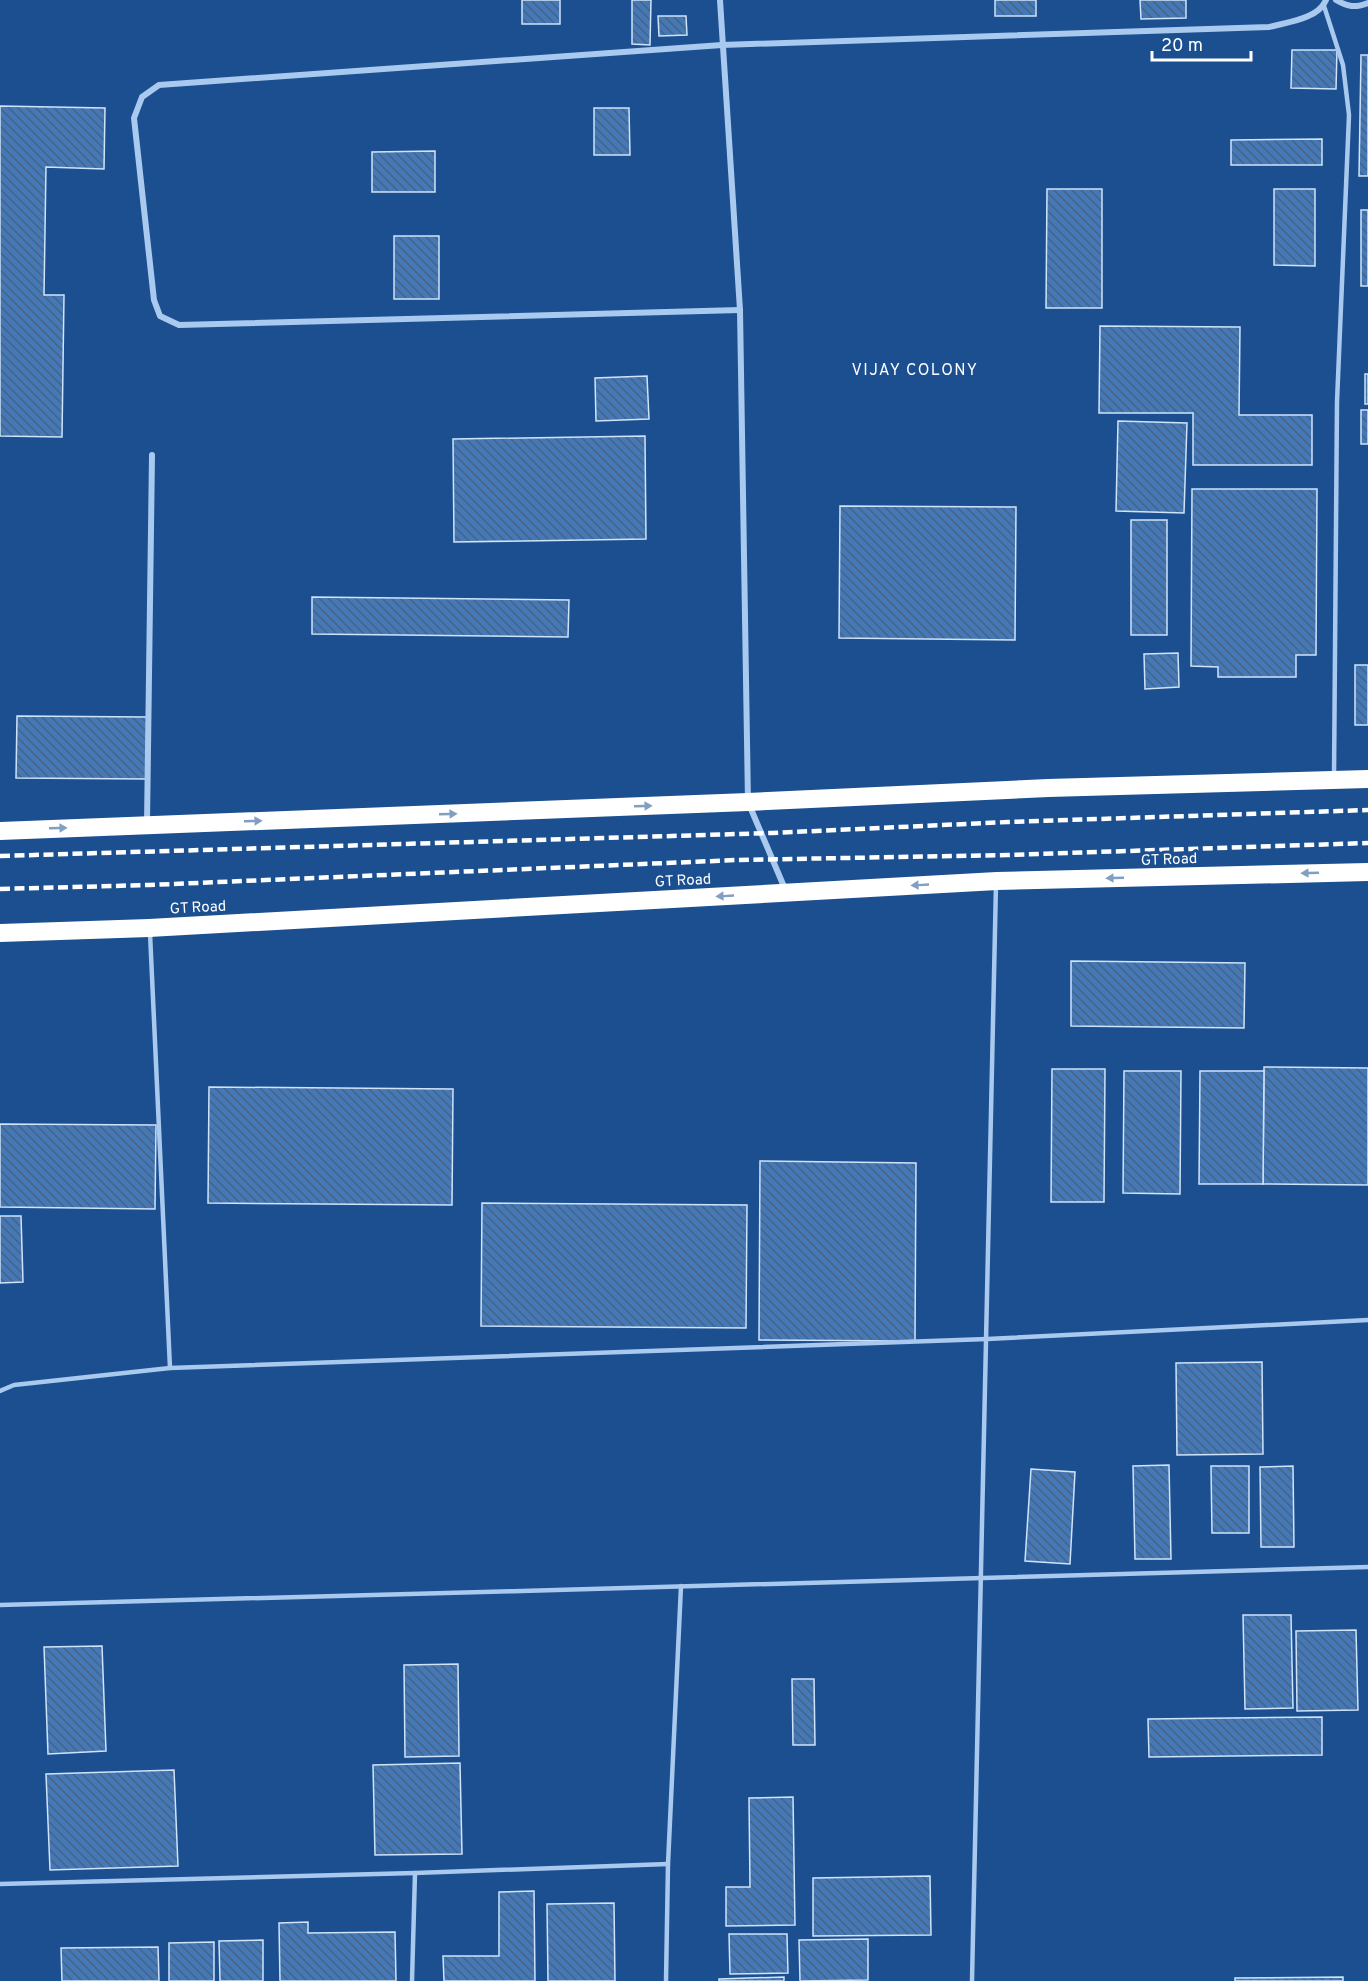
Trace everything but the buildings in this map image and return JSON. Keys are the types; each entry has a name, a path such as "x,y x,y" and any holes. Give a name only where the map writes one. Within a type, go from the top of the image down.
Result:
{"highway":[{"path":"0,831 1048,788 1368,779"},
{"name":"GT Road","path":"0,933 149,928 996,881 1368,872"}],"street":[{"path":"720,0 740,310 748,802 786,893"},
{"path":"1336,0 1347,6 1360,6 1368,3"},
{"path":"740,310 179,325 160,316 154,300 134,118 142,97 159,85 722,45 1269,27 1304,18 1325,3"},
{"path":"147,825 152,455"}],"lane":[{"path":"1325,3 1343,65 1348,115 1338,402 1334,780"},
{"path":"972,1981 996,881"},
{"path":"149,928 170,1368"},
{"path":"0,1391 14,1385 170,1368 987,1339 1368,1320"},
{"path":"0,1605 982,1580 1368,1567"},
{"path":"666,1981 668,1864 681,1586"},
{"path":"0,1884 415,1874 668,1864"},
{"path":"412,1981 415,1874"}],"railway":[{"path":"0,856 772,833 1008,822 1368,810"},
{"path":"0,889 149,885 737,860 1007,855 1368,843"}],"district":[{"name":"VIJAY COLONY","path":"915,369"}]}
